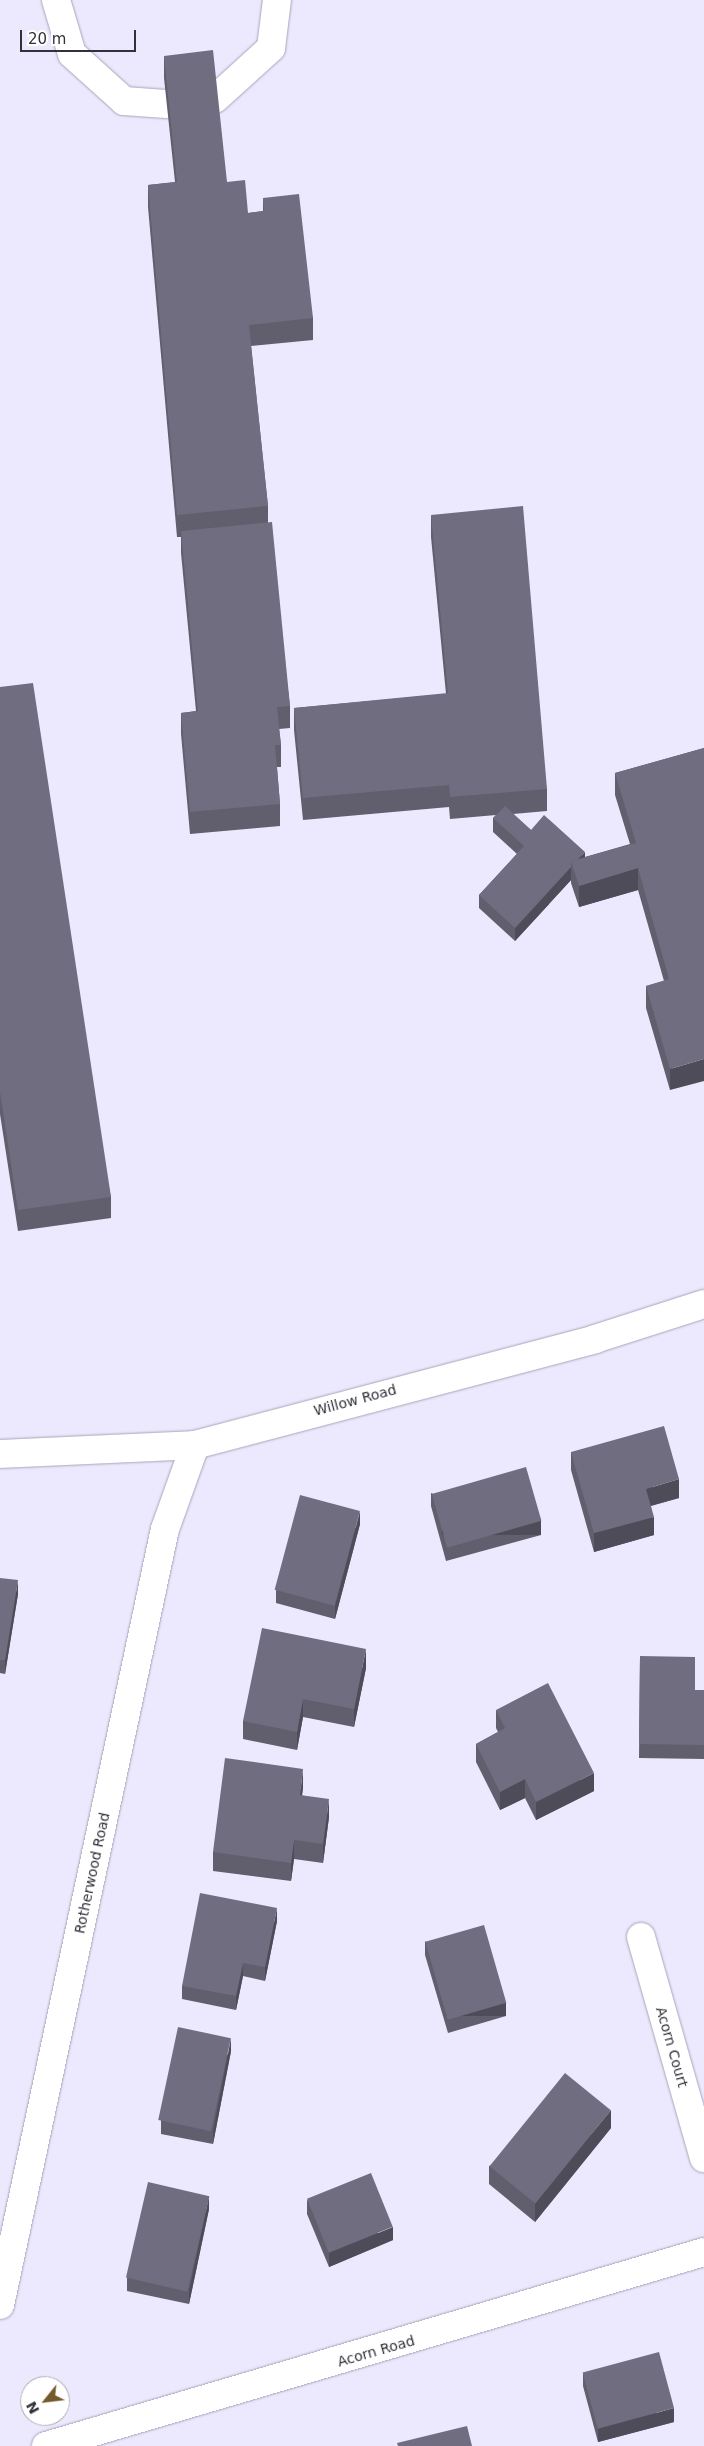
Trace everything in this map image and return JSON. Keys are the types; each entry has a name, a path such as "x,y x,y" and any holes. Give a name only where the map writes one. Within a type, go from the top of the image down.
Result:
{"street":[{"path":"56,0 72,54 124,101 166,104"},
{"path":"215,98 271,48 277,0"},
{"name":"Willow Road","path":"0,1454 195,1445 595,1339 704,1304"},
{"name":"Rotherwood Road","path":"0,2305 165,1529 195,1445"},
{"name":"Acorn Court","path":"641,1937 704,2158"},
{"name":"Acorn Road","path":"46,2446 704,2252"}],"building":[{"path":"213,50 227,182 245,180 248,213 264,211 263,198 299,194 313,318 249,325 268,506 177,515 148,185 177,182 164,56"},
{"path":"523,506 547,789 450,797 449,785 303,798 294,708 448,693 431,515"},
{"path":"272,522 290,706 277,707 281,745 275,745 280,804 190,812 181,713 198,711 181,531"},
{"path":"33,683 111,1197 18,1210 0,1092 0,687"},
{"path":"704,748 704,1059 670,1069 646,986 669,979 638,868 579,886 571,861 636,843 615,773"},
{"path":"505,806 531,830 544,815 585,852 578,859 571,861 571,867 515,928 479,895 524,846 493,818"},
{"path":"664,1426 679,1479 646,1489 654,1517 594,1533 571,1452"},
{"path":"526,1467 541,1521 447,1548 432,1494"},
{"path":"300,1495 360,1511 335,1606 275,1590"},
{"path":"0,1578 18,1580 5,1660 0,1660"},
{"path":"262,1628 366,1649 354,1709 303,1699 297,1732 243,1721"},
{"path":"640,1656 695,1657 695,1690 704,1690 704,1745 639,1744"},
{"path":"548,1683 594,1773 536,1802 525,1779 500,1792 476,1744 505,1728 496,1710"},
{"path":"225,1758 303,1769 300,1795 329,1799 323,1844 294,1840 291,1863 213,1852"},
{"path":"200,1893 277,1908 265,1967 243,1963 236,1996 182,1986"},
{"path":"484,1925 506,2003 448,2020 425,1942"},
{"path":"178,2027 231,2038 211,2131 158,2120"},
{"path":"565,2073 611,2110 535,2203 489,2166"},
{"path":"371,2173 393,2227 329,2253 307,2199"},
{"path":"148,2182 209,2196 187,2292 126,2277"},
{"path":"659,2352 674,2408 598,2428 583,2372"},
{"path":"467,2426 472,2446 398,2446 397,2443"}]}
